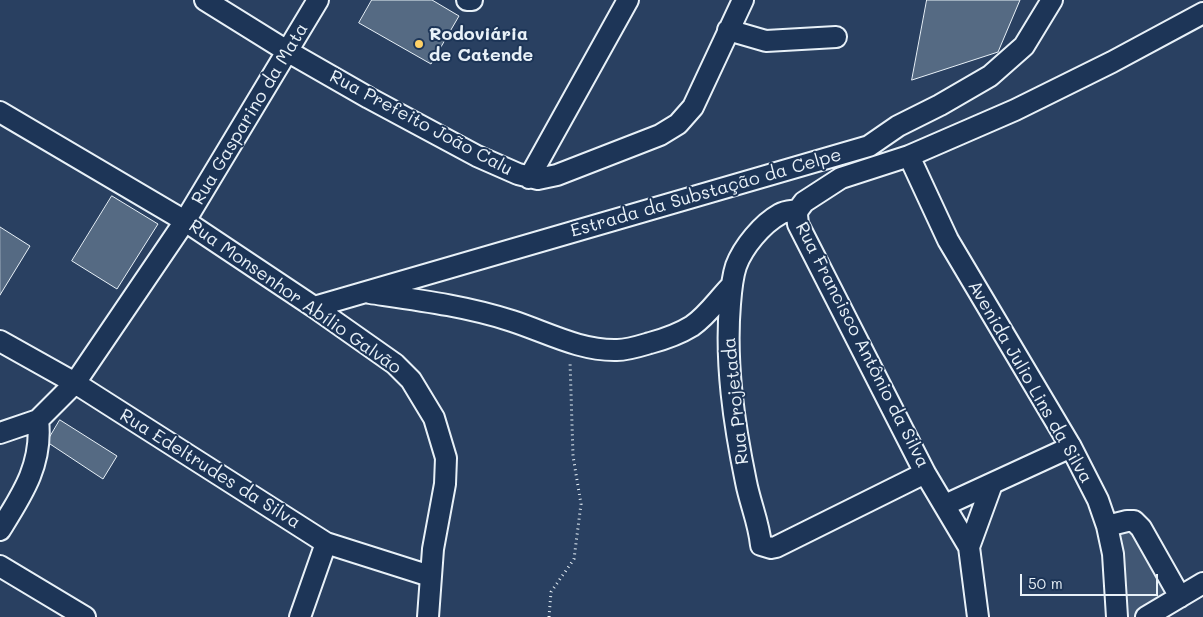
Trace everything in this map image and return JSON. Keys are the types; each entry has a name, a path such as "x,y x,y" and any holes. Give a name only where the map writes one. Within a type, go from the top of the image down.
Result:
{"street":[{"name":"Rua Prefeito João Calu","path":"205,0 287,51 369,98 477,156 528,178 546,178 557,175 660,135 678,124 693,107 743,0"},
{"name":"Rua Gasparino da Mata","path":"38,420 75,383 186,221 318,0"},
{"path":"467,0 472,0"},
{"path":"528,178 628,0"},
{"name":"Estrada da Substação da Celpe","path":"314,307 869,146 898,126 940,105 990,76 1024,46 1052,0"},
{"name":"Rua Francisco Antônio da Silva","path":"969,548 925,472 798,224 796,215 798,210 804,202 841,178 909,156 1058,89 1203,13"},
{"path":"728,30 766,41 836,37"},
{"name":"Rua Monsenhor Abílio Galvão","path":"0,112 186,221 395,364 411,380 434,418 441,439 446,469 433,549 428,617"},
{"path":"869,146 875,166"},
{"name":"Avenida Julio Lins da Silva","path":"909,156 948,240 1071,447 1098,500 1114,554 1117,617"},
{"name":"Rua Projetada","path":"798,210 782,213 776,217 744,249 736,266 729,311 728,344 732,396 743,464 761,545 771,548 776,547 925,472"},
{"path":"365,292 449,305 512,321 570,342 617,350 664,339 692,325 732,285"},
{"name":"Rua Edeltrudes da Silva","path":"0,341 75,383 326,543 430,576"},
{"path":"0,433 38,420 40,440 36,462 21,495 0,530"},
{"path":"945,505 1071,447"},
{"path":"978,617 969,548 992,484"},
{"path":"1107,526 1127,520 1134,521 1141,528 1180,597"},
{"path":"300,617 326,543"},
{"path":"0,566 85,617"},
{"path":"1146,617 1203,583"}],"path":[{"path":"549,617 551,592 574,558 581,504 573,456 570,342"}],"shaded area":[{"path":"1133,526 1176,596 1141,617 1121,617 1113,535"}],"building":[{"name":"Rodoviária de Catende","path":"372,0 432,0 459,16 431,64 359,23"},
{"path":"927,0 1020,0 998,52 912,80"},
{"path":"112,196 158,224 117,289 72,261"},
{"path":"0,227 30,246 0,295"},
{"path":"60,420 117,456 103,479 47,442"}],"place":[{"name":"Rodoviária de Catende","path":"419,44"}]}
